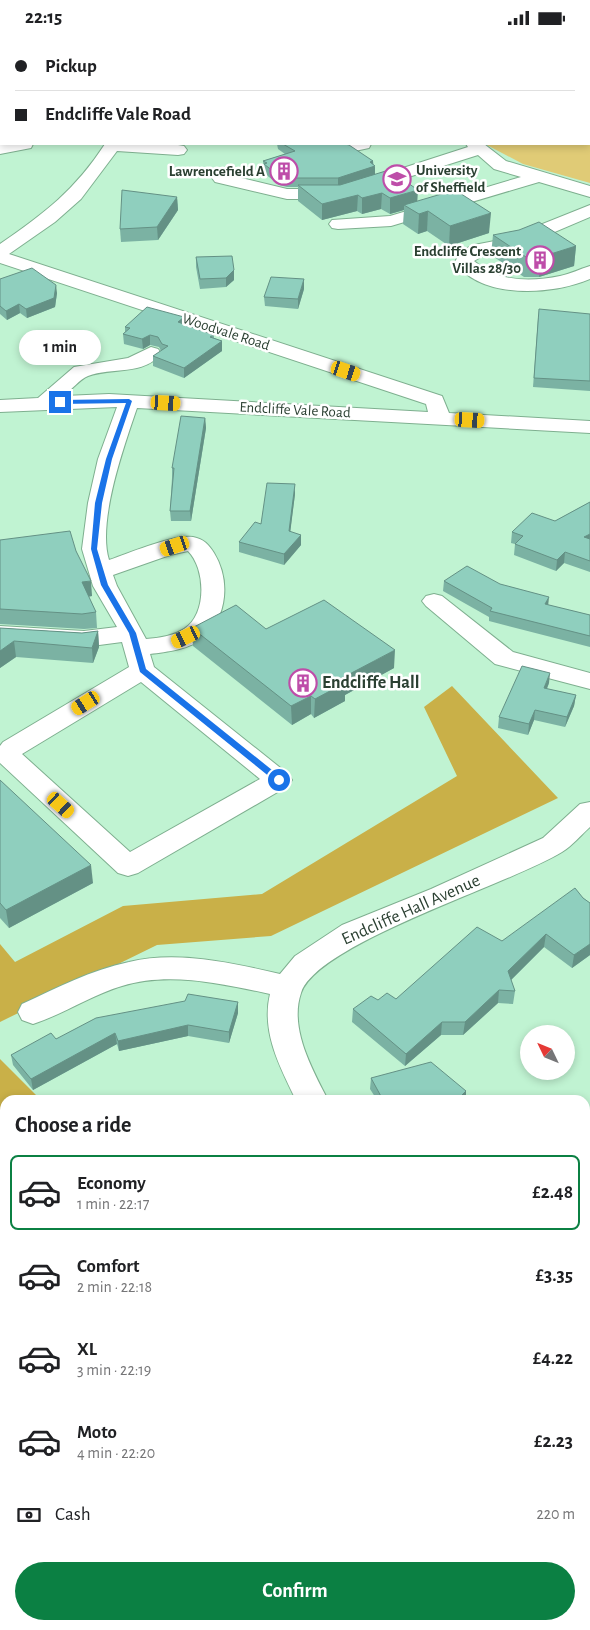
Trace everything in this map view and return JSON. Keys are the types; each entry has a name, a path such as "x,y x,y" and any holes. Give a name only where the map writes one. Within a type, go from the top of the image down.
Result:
{"street":[{"path":"0,149 20,145"},
{"path":"0,252 49,218 75,195 113,145 178,150"},
{"path":"221,178 287,194 339,194 477,146 500,165 590,192"},
{"path":"338,224 391,221 539,177"},
{"path":"590,210 510,244 481,249 468,255 464,262 471,271 486,278 512,284 562,282 590,272"},
{"name":"Woodvale Road","path":"0,257 435,400 440,418"},
{"path":"44,403 81,371 133,363 151,353"},
{"name":"Endcliffe Vale Road","path":"0,406 108,400 590,427"},
{"path":"129,401 109,459 98,503 94,549 105,585 137,650 279,780 128,866 8,756 12,748 137,650"},
{"path":"0,633 84,639 137,650 174,642 197,631 208,612 213,590 209,567 200,548 192,543 175,546 101,571"},
{"path":"434,601 504,658 590,681"},
{"name":"Endcliffe Hall Avenue","path":"310,1095 288,1051 282,1007 288,987 305,964 352,933 441,896 553,845 590,811"},
{"path":"33,1012 114,977 144,970 178,969 262,981 288,987"}],"shaded area":[{"path":"487,145 590,145 590,183 523,164"},
{"path":"452,686 558,798 271,936 157,945 0,1022 0,944 15,962 123,906 262,894 457,776 424,707"},
{"path":"0,1059 36,1095 0,1095"}],"building":[{"path":"285,145 349,145 373,161 370,162 375,166 338,178 287,178 279,176 264,164 267,163 263,161 295,151"},
{"path":"389,170 418,190 390,198 382,193 362,198 358,195 322,204 298,185 340,185"},
{"path":"122,190 177,197 157,227 120,229"},
{"path":"455,190 491,213 450,226 428,211 419,214 404,205"},
{"path":"539,222 576,246 541,257 526,257 493,235 519,230"},
{"path":"232,256 234,270 226,278 200,279 196,257"},
{"path":"32,268 56,285 54,298 26,309 19,304 6,311 0,306 0,279"},
{"path":"271,277 304,279 298,299 264,297"},
{"path":"147,307 184,317 178,322 214,335 210,337 222,341 184,368 153,356 168,346 162,344 158,337 150,335 142,339 123,334 130,328 125,327"},
{"path":"539,309 590,314 590,381 534,378"},
{"path":"181,416 205,418 190,511 170,511 174,468 172,468"},
{"path":"267,483 295,484 289,531 301,535 284,554 239,542 255,522 261,524"},
{"path":"590,502 590,534 584,537 590,539 590,561 565,552 557,560 515,544 523,536 512,532 532,513 555,521"},
{"path":"70,531 76,551 91,581 82,582 96,612 82,614 0,609 0,540"},
{"path":"467,566 500,584 549,597 545,604 590,615 590,636 490,611 492,608 444,581"},
{"name":"Endcliffe Hall","path":"324,600 395,650 340,679 345,683 315,699 311,696 291,706 192,628 236,605 266,629"},
{"path":"0,628 82,633 98,631 92,648 14,641 0,651"},
{"path":"522,666 550,673 544,688 576,695 567,717 535,710 529,724 499,717"},
{"path":"0,780 91,865 6,910 0,903"},
{"path":"575,888 590,903 590,944 574,955 546,934 508,971 515,991 499,990 465,1022 442,1022 406,1054 353,1009 371,996 378,1000 387,993 396,999 477,927 502,941"},
{"path":"188,994 238,1002 229,1032 188,1025 118,1041 115,1033 31,1079 11,1055 51,1033 56,1039 96,1018 185,1001"},
{"path":"431,1062 466,1091 462,1095 380,1095 371,1078"}],"place":[{"name":"Lawrencefield A","path":"284,171"},
{"name":"University of Sheffield","path":"397,179"},
{"name":"Endcliffe Crescent Villas 28/30","path":"540,260"},
{"name":"Endcliffe Hall","path":"303,683"}],"route":[{"path":"60,402 129,401 109,459 98,503 94,549 105,585 132,633 142,670 279,780"}]}
